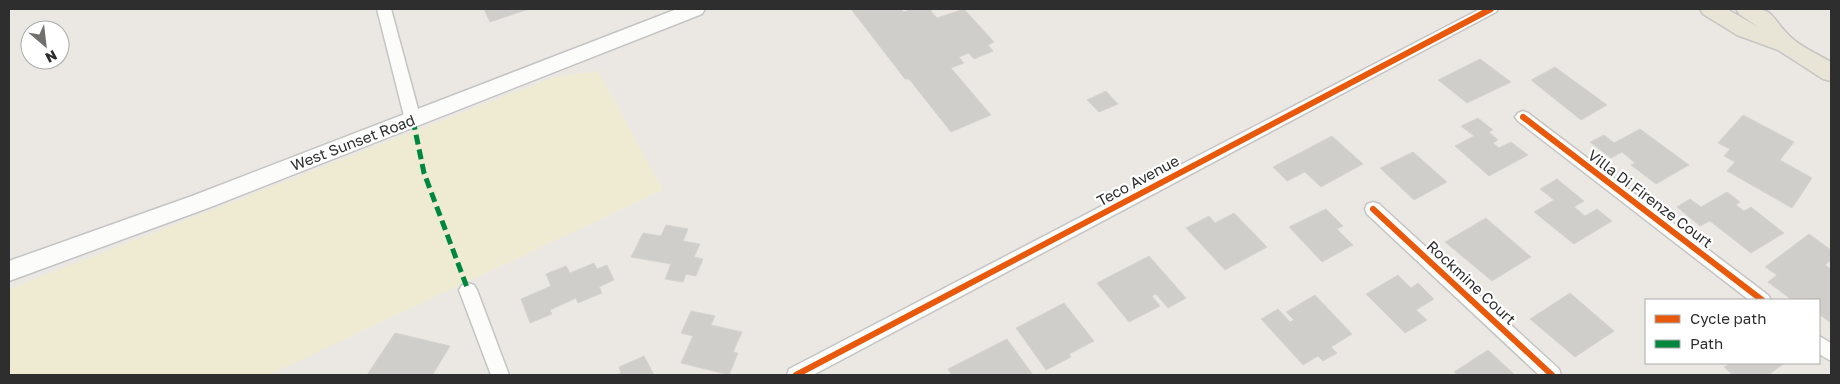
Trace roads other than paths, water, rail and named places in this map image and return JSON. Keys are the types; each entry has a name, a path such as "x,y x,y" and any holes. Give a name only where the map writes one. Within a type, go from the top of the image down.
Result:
{"main road":[{"name":"West Sunset Road","path":"9,271 200,202 695,9"},
{"path":"1711,9 1745,30 1786,45 1831,73"},
{"path":"1747,9 1763,18 1786,45"}],"street":[{"path":"384,9 413,120"},
{"name":"Teco Avenue","path":"796,375 1491,9"},
{"name":"Villa Di Firenze Court","path":"1523,117 1761,299"},
{"name":"Rockmine Court","path":"1373,209 1552,375"},
{"path":"468,290 500,375"},
{"path":"1820,345 1831,353"}]}
